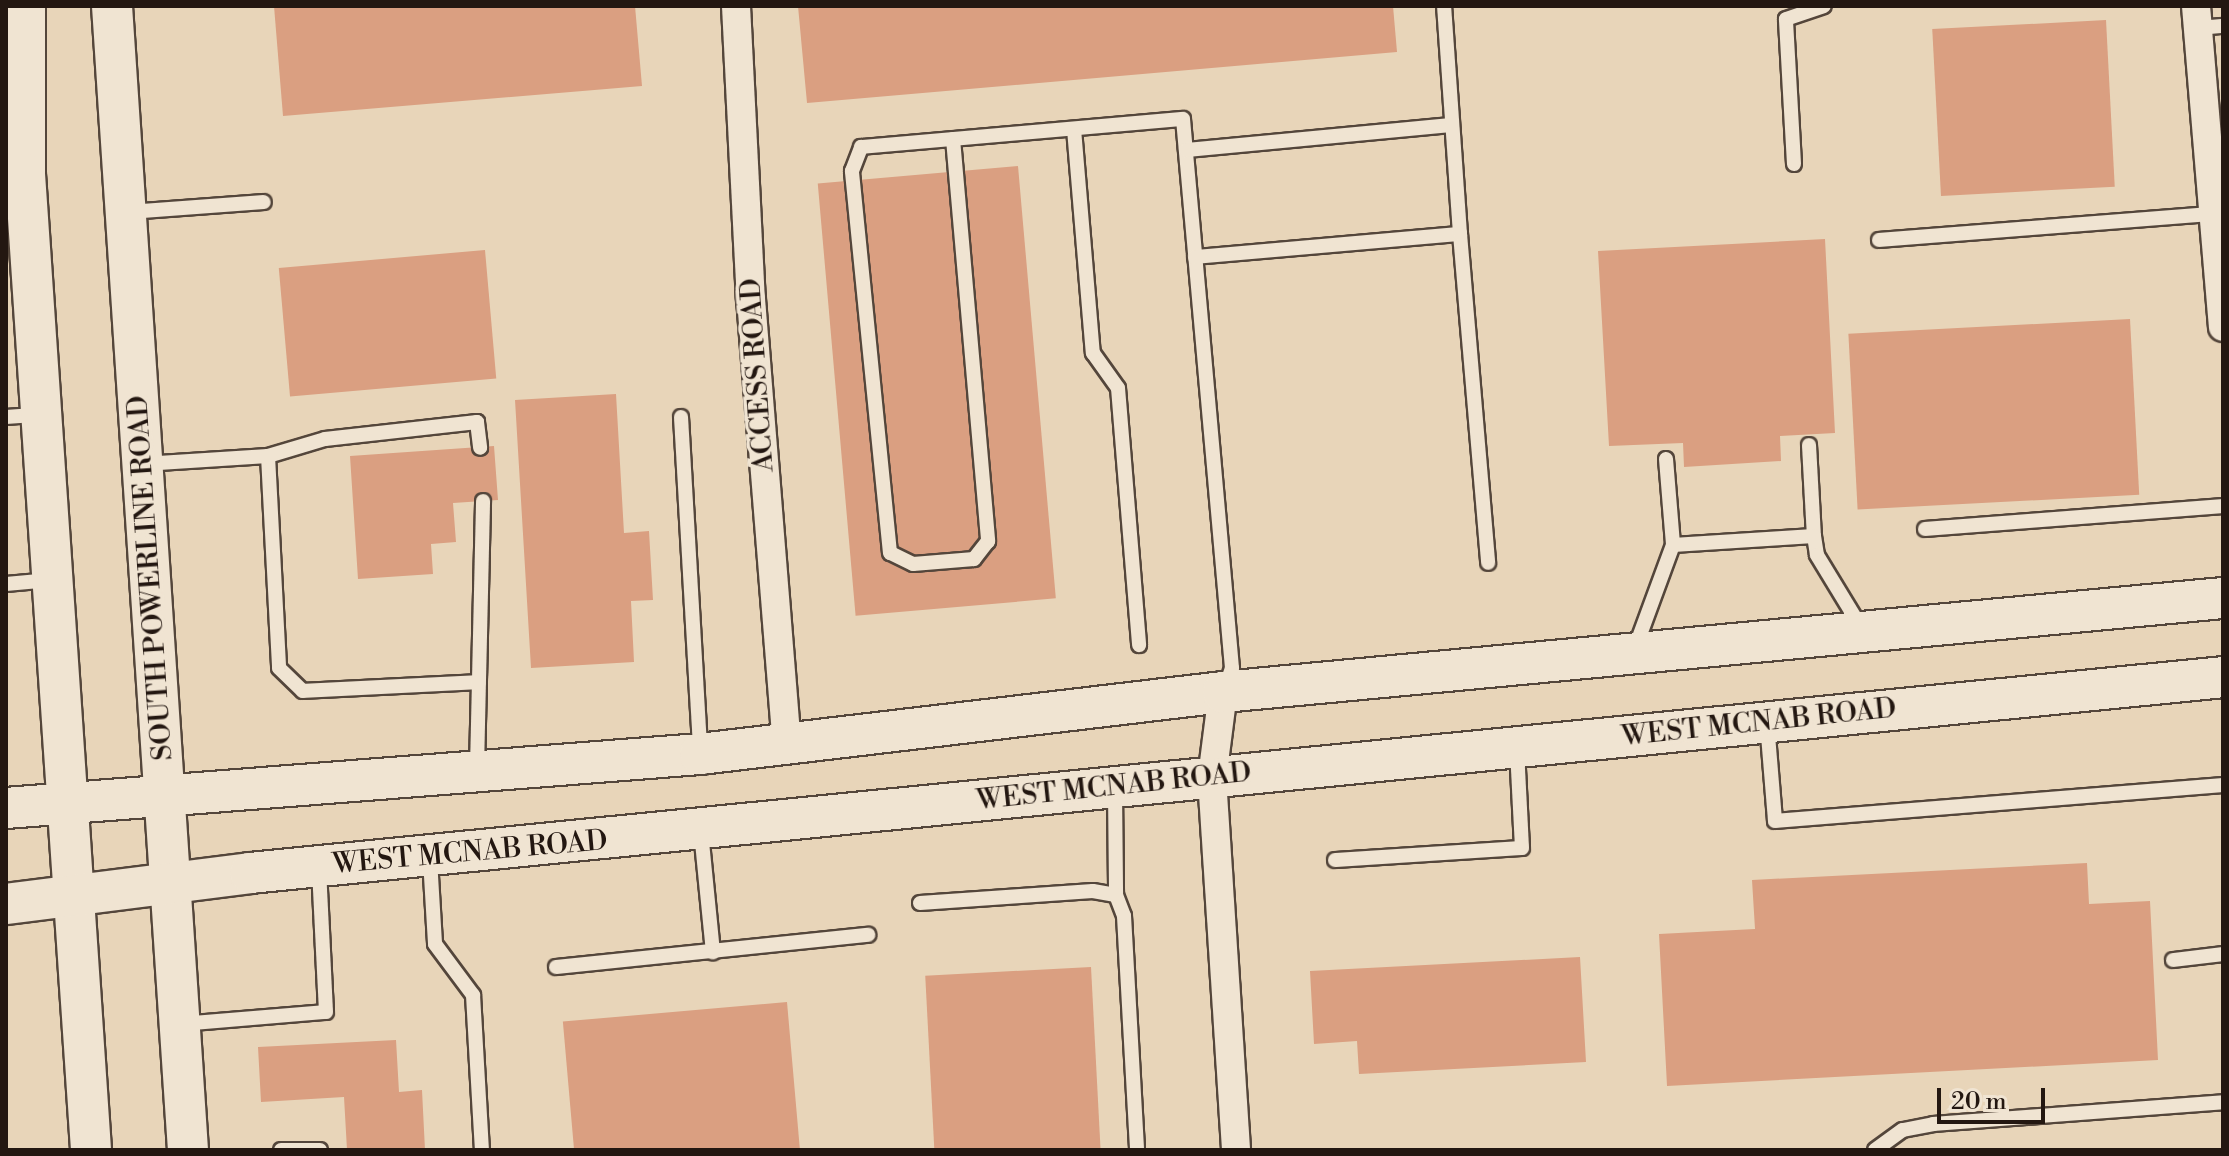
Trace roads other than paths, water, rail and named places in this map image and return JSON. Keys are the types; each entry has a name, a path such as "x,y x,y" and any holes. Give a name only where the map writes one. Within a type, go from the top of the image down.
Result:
{"main road":[{"path":"25,6 24,416 54,580 91,1150"},
{"name":"SOUTH POWERLINE ROAD","path":"112,6 173,883 188,1150"},
{"path":"6,808 700,754 1223,692 2223,598"},
{"name":"WEST MCNAB ROAD","path":"6,904 319,867 701,832 1115,787 2223,677"}],"street":[{"name":"ACCESS ROAD","path":"736,6 751,299 787,744"},
{"path":"2206,20 2214,122 2213,214 2223,327"},
{"path":"1223,692 1212,778 1236,1150"}],"lane":[{"path":"1444,6 1488,563"},
{"path":"1794,164 1786,19 1824,6"},
{"path":"953,139 988,541 974,559 913,564 890,553 852,171 861,147 953,139 1074,129 1183,119 1232,668 1223,692"},
{"path":"1186,150 1452,125"},
{"path":"1074,129 1093,353 1118,388 1139,645"},
{"path":"125,212 264,202"},
{"path":"1879,240 2213,214"},
{"path":"1195,257 1460,234"},
{"path":"681,417 700,754"},
{"path":"143,464 268,456 325,439 477,422 480,448"},
{"path":"1809,445 1817,555 1865,632"},
{"path":"268,456 279,668 303,691 479,682"},
{"path":"1633,654 1673,545 1666,459"},
{"path":"477,772 483,501"},
{"path":"1925,529 2223,506"},
{"path":"1673,545 1814,536"},
{"path":"6,584 54,580"},
{"path":"1767,722 1775,821 2223,785"},
{"path":"1335,860 1522,848 1517,747"},
{"path":"1115,787 1116,895 1124,916 1137,1150"},
{"path":"701,832 713,952"},
{"path":"430,857 435,944 473,995 482,1150"},
{"path":"181,1024 326,1012 319,867"},
{"path":"920,903 1093,891 1116,895"},
{"path":"556,967 868,935"},
{"path":"2173,960 2223,954"},
{"path":"1875,1150 1903,1130 1933,1124 2223,1102"},
{"path":"281,1150 320,1150"}]}
